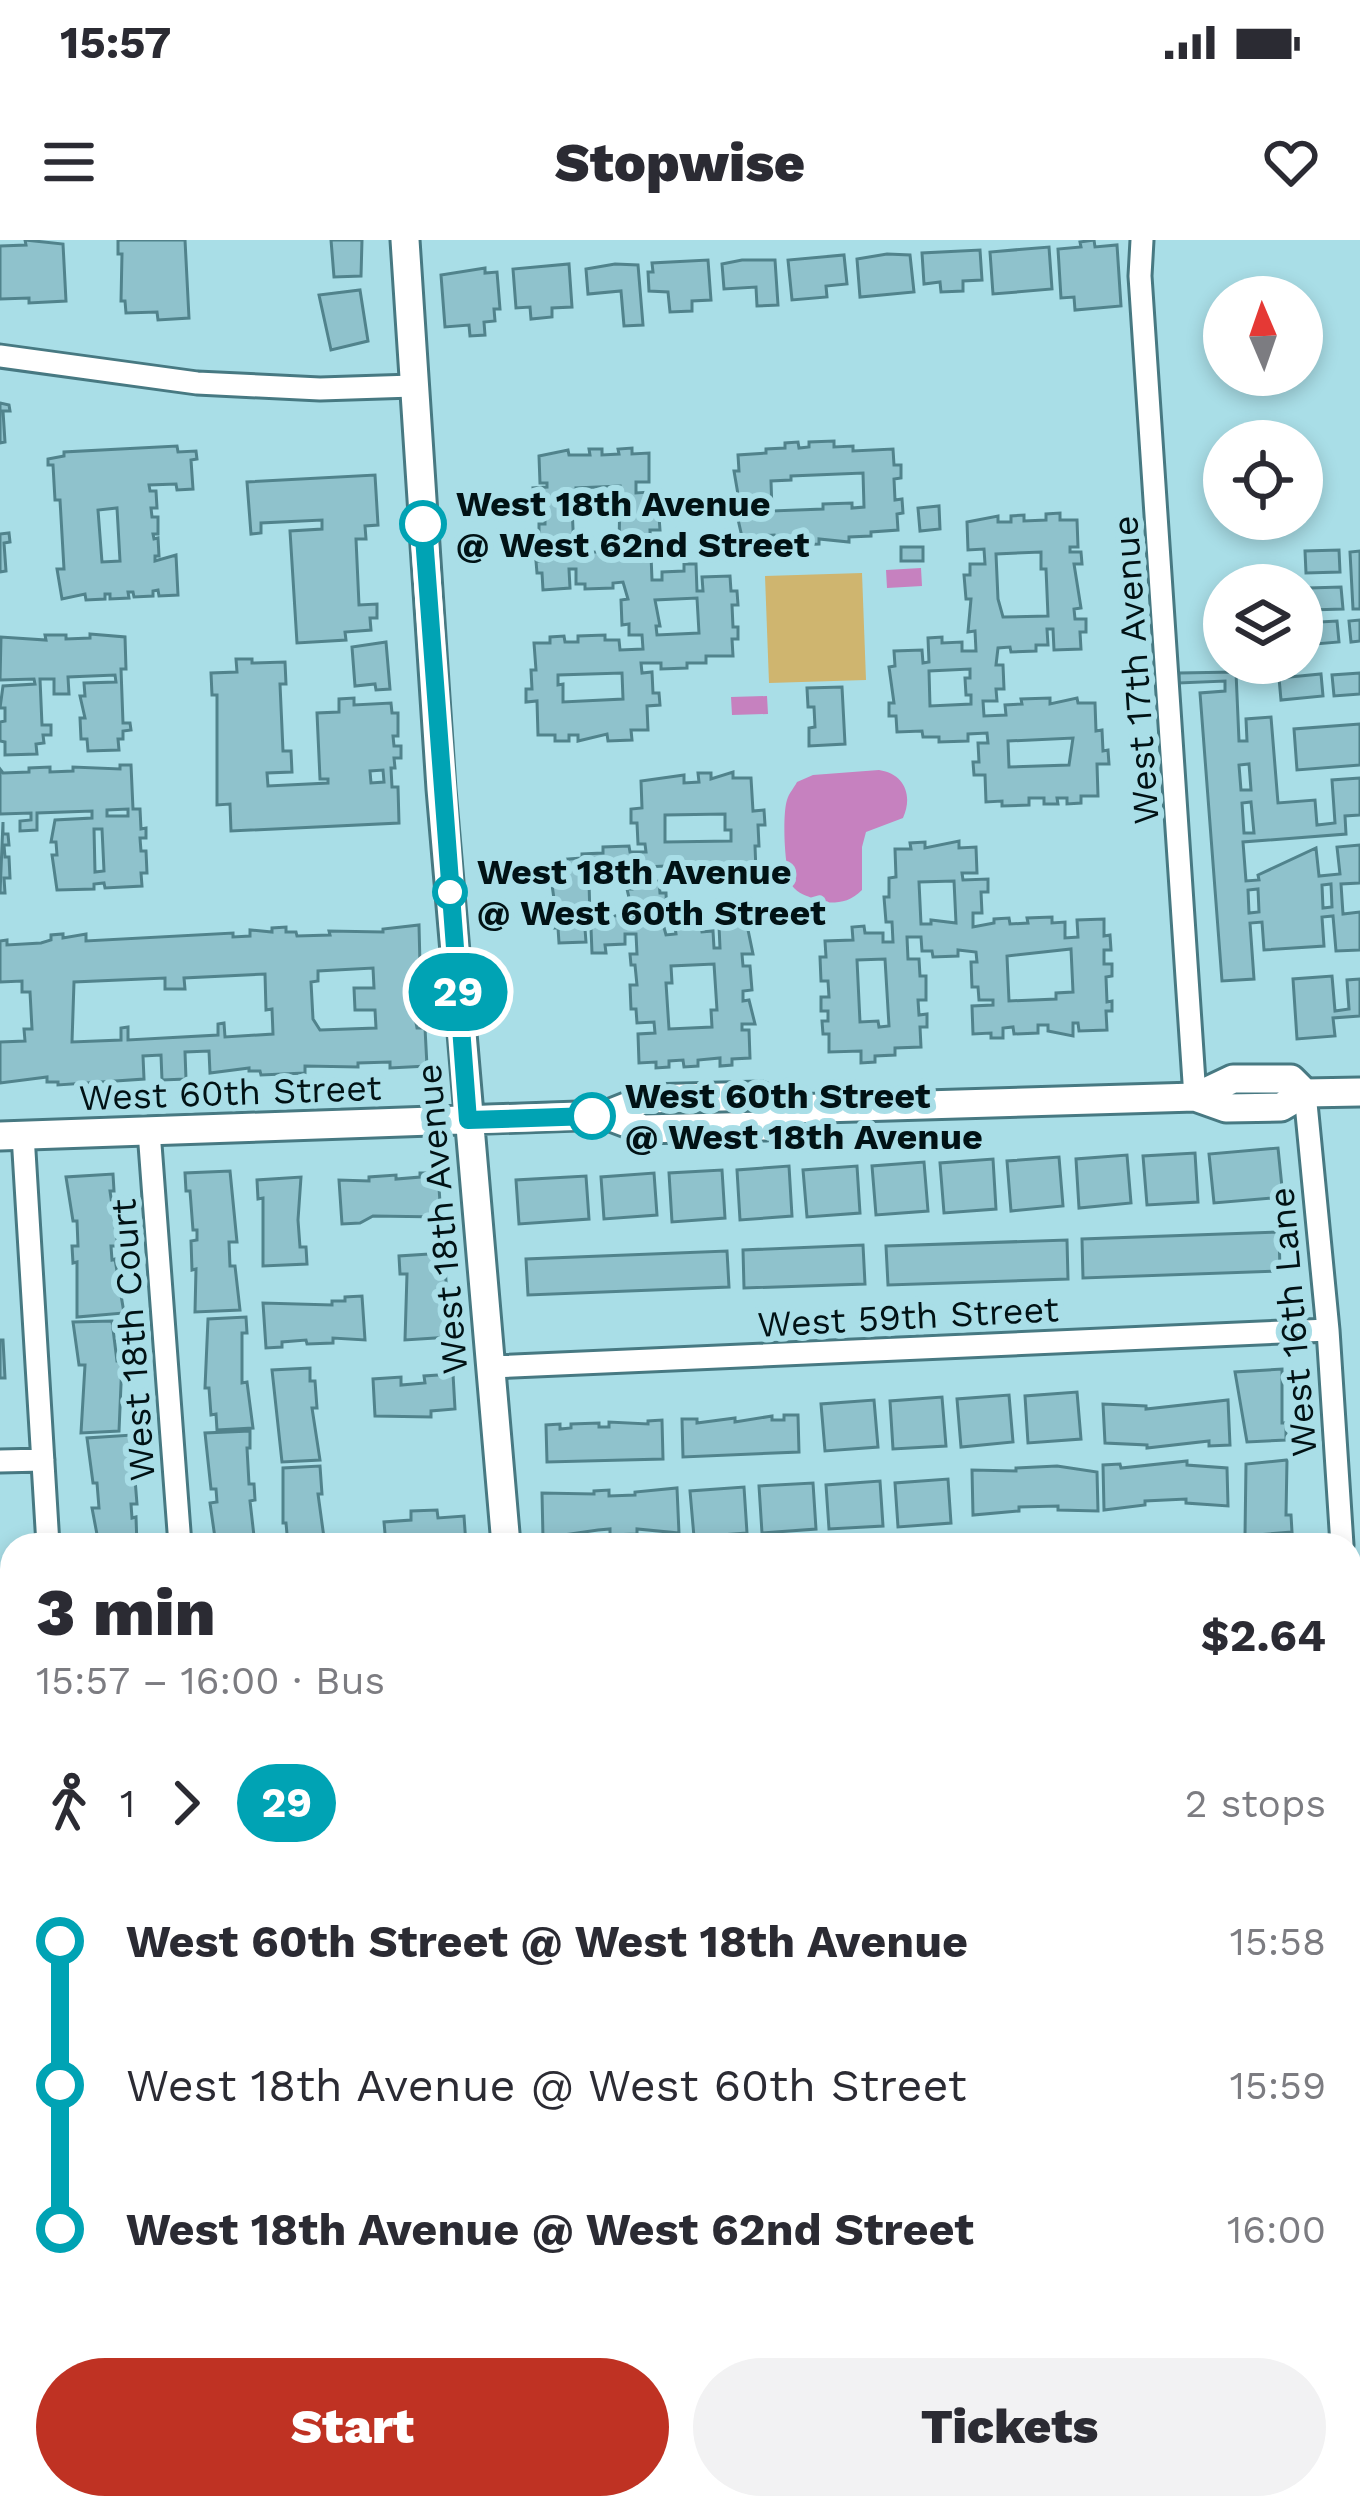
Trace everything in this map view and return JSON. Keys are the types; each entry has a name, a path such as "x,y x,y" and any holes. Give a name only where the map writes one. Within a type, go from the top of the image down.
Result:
{"street":[{"name":"West 18th Avenue","path":"405,240 468,1120 505,1533"},
{"name":"West 17th Avenue","path":"1142,240 1140,276 1195,1097"},
{"path":"0,356 197,383 320,389 413,386"},
{"name":"West 60th Street","path":"12,1135 607,1115 643,1129 766,1126 789,1109 1195,1097 1233,1079 1291,1078 1305,1093 1360,1092"},
{"name":"West 16th Lane","path":"1305,1093 1341,1533"},
{"name":"West 18th Court","path":"149,1131 179,1533"},
{"path":"12,1135 47,1533"},
{"name":"West 59th Street","path":"491,1367 1328,1330"},
{"path":"0,1461 43,1460"}],"shaded area":[{"path":"921,568 922,586 887,588 886,570"},
{"path":"862,573 866,680 769,683 765,576"},
{"path":"767,696 768,714 732,715 731,697"},
{"path":"879,770 901,781 907,802 903,818 866,832 862,890 836,902 817,902 800,893 788,872 784,832 787,800 797,782 813,775"}],"building":[{"path":"25,240 63,244 66,301 0,299 0,246 26,245"},
{"path":"118,240 185,240 189,318 158,320 157,312 126,313 125,301 121,301"},
{"path":"331,240 362,240 361,276 334,277"},
{"path":"1094,240 1095,247 1117,245 1121,306 1075,310 1074,297 1061,298 1058,249 1081,247 1080,242"},
{"path":"1049,247 1052,289 993,294 990,252"},
{"path":"980,250 982,280 963,281 963,291 941,292 940,282 924,284 922,253"},
{"path":"844,255 847,284 826,286 827,297 792,300 788,260"},
{"path":"910,255 914,292 860,297 857,259"},
{"path":"708,260 711,300 692,301 692,311 670,312 668,292 649,291 652,263"},
{"path":"775,260 778,305 757,306 756,287 724,289 722,264"},
{"path":"569,264 572,307 552,308 552,317 531,319 530,307 516,308 513,269"},
{"path":"638,265 643,325 624,326 621,291 588,294 586,269"},
{"path":"485,268 485,273 497,272 500,309 494,309 495,321 484,322 485,335 470,336 469,325 445,327 441,275"},
{"path":"360,290 368,341 331,350 319,295"},
{"path":"0,403 9,405 10,411 3,411 5,442 0,443"},
{"path":"834,441 834,447 853,446 853,451 893,449 894,465 901,465 901,478 894,479 895,500 902,499 898,530 849,537 849,542 819,539 819,544 774,541 774,535 742,537 735,506 740,506 734,471 739,471 738,455 766,453 766,449 785,448 785,443 809,447 809,442","holes":["863,473 864,507 823,504 823,509 772,511 771,481"]},
{"path":"177,446 178,452 196,451 197,459 191,460 193,489 149,485 150,491 156,491 157,508 151,508 152,517 158,517 158,534 153,534 158,538 155,561 176,555 178,595 159,596 158,590 153,596 134,597 128,592 129,598 110,599 105,594 105,599 86,600 85,594 62,599 57,569 64,569 60,500 55,500 53,465 48,465 48,459 64,456 64,452","holes":["117,508 120,561 102,562 98,510"]},
{"path":"589,449 602,449 602,455 619,454 618,449 649,453 649,482 636,482 636,493 650,492 651,505 658,504 660,530 650,530 652,580 662,580 662,572 684,571 684,564 696,564 697,591 703,591 702,577 730,576 731,591 737,591 738,605 732,605 738,639 732,639 733,656 706,656 706,663 687,663 687,668 661,669 661,663 641,663 642,673 652,672 653,693 659,693 660,705 647,706 648,730 631,730 632,740 608,741 607,734 578,741 578,735 569,735 569,741 555,741 555,735 538,735 537,701 526,702 526,689 532,689 531,670 536,670 534,643 550,643 550,637 578,642 578,636 605,635 605,640 619,640 620,650 643,649 642,635 629,635 629,624 622,625 621,600 628,599 623,582 613,583 613,588 585,589 585,584 576,584 576,569 569,569 570,588 543,590 536,561 546,561 546,551 539,551 539,524 545,524 545,512 540,512 533,488 547,487 547,483 540,483 539,456 568,450 569,455 590,455","holes":["620,486 619,551 574,553 576,488","697,598 699,633 657,635 655,600","622,673 623,699 563,702 558,675"]},
{"path":"375,475 378,525 365,526 366,539 356,539 359,605 377,604 377,618 370,618 371,630 345,632 346,640 297,643 290,531 322,529 322,520 261,523 261,533 251,534 247,482"},
{"path":"939,506 940,529 920,531 918,508"},
{"path":"1060,513 1060,520 1077,520 1078,547 1070,547 1070,552 1081,552 1082,564 1074,564 1081,608 1074,609 1075,619 1086,619 1086,632 1080,632 1081,649 1054,650 1053,629 1047,629 1048,645 1036,645 1036,651 998,648 996,665 1003,665 1004,689 996,689 997,701 983,701 984,716 1006,715 1005,705 1022,704 1021,699 1050,698 1050,704 1077,698 1078,703 1095,703 1096,731 1102,730 1109,764 1097,764 1098,796 1081,796 1081,803 1067,804 1067,798 1057,798 1058,804 1044,804 1044,798 1029,798 1029,805 1002,806 1002,801 986,802 985,775 974,775 978,743 988,743 987,733 968,734 968,741 939,742 939,737 923,737 922,731 897,732 896,716 889,716 889,703 894,703 889,667 895,666 894,651 922,650 923,663 929,662 928,638 962,642 962,651 976,651 975,631 968,632 971,599 966,599 964,575 970,575 970,564 985,564 984,549 968,550 967,522 998,516 998,522 1011,522 1011,516 1024,515 1024,521 1046,520 1046,514","holes":["1041,552 1048,616 1003,617 996,554","970,669 970,678 965,678 971,704 930,706 929,671","1073,738 1069,765 1009,767 1008,741"]},
{"path":"9,533 10,542 4,543 6,571 0,572 0,534"},
{"path":"901,547 923,547 923,561 901,561"},
{"path":"1339,550 1340,572 1323,572 1323,564 1306,564 1305,551"},
{"path":"1360,551 1360,609 1353,609 1350,552"},
{"path":"1341,587 1343,609 1323,610 1323,588"},
{"path":"1360,620 1360,641 1351,642 1349,621"},
{"path":"1337,621 1339,642 1323,643 1323,622"},
{"path":"90,634 125,637 123,723 130,723 131,730 123,731 123,739 118,739 119,750 88,751 87,739 81,739 84,683 116,682 115,675 68,677 69,694 54,694 54,679 40,679 42,725 51,725 51,735 43,735 44,743 36,744 37,754 5,755 5,742 0,741 0,722 5,721 5,708 0,708 3,686 35,684 34,679 0,680 1,637 46,640 45,635 66,635 66,639 90,638"},
{"path":"386,642 390,689 376,690 375,684 355,686 352,647"},
{"path":"236,659 285,662 286,684 280,684 283,751 291,751 292,772 267,773 268,786 328,783 320,779 317,713 339,712 339,699 354,698 354,705 391,703 392,713 398,713 394,746 401,746 401,758 394,758 395,768 391,768 392,787 398,787 399,823 231,831 230,804 217,805 217,695 212,695 211,673 237,672","holes":["383,770 384,782 371,783 370,771"]},
{"path":"1179,673 1203,673 1203,682 1179,683"},
{"path":"1360,673 1360,694 1334,696 1332,675"},
{"path":"1225,684 1237,684 1239,741 1247,741 1246,719 1271,717 1278,803 1315,800 1317,825 1335,823 1332,780 1360,778 1360,815 1345,816 1346,834 1243,842 1246,881 1259,880 1258,875 1316,848 1319,876 1340,874 1337,847 1360,845 1360,883 1341,884 1343,914 1360,912 1360,950 1336,951 1333,916 1322,917 1324,946 1264,950 1262,922 1250,923 1254,979 1222,981 1200,693 1225,691","holes":["1249,764 1251,790 1241,790 1239,765","1251,802 1254,833 1244,833 1242,803","1331,884 1332,907 1323,908 1322,885","1258,889 1259,912 1249,913 1248,890"]},
{"path":"1280,684 1322,684 1323,696 1281,700"},
{"path":"842,687 845,744 809,746 809,728 815,727 807,688"},
{"path":"1360,724 1360,765 1297,770 1294,729"},
{"path":"120,765 131,765 133,809 140,809 141,829 146,828 146,838 140,838 147,873 141,873 142,886 105,888 104,883 94,884 94,889 57,890 52,855 57,855 56,842 51,842 55,820 92,818 92,811 37,813 37,830 20,831 20,821 31,820 31,813 0,814 0,769 3,773 50,767 50,772 73,771 73,767 120,769","holes":["128,809 128,816 107,816 107,810","94,829 102,829 104,871 95,872"]},
{"path":"733,772 733,778 751,778 753,811 764,810 765,825 758,825 756,871 737,872 737,878 710,873 710,879 683,881 683,876 665,877 665,866 645,867 646,882 659,881 660,893 666,893 667,920 662,920 666,935 676,934 675,927 701,926 702,932 713,931 714,948 720,948 719,926 747,925 753,954 742,954 743,966 750,966 752,990 743,991 743,1001 749,1000 755,1024 742,1024 742,1030 749,1030 750,1058 732,1059 732,1065 720,1066 720,1058 684,1067 683,1060 669,1061 669,1067 656,1068 656,1062 639,1063 638,1034 655,1033 654,1022 637,1023 636,1009 631,1009 630,985 637,985 630,954 637,954 636,934 625,934 625,944 605,945 606,953 592,953 591,928 585,929 586,942 559,943 558,928 553,928 551,877 557,877 556,860 603,853 603,847 629,846 630,852 646,852 645,844 638,844 637,823 631,823 631,809 642,808 641,781 684,775 684,783 699,782 698,773 711,773 711,779","holes":["725,814 731,841 665,842 665,815","632,880 632,889 627,889 633,915 590,917 589,882","714,964 717,1010 711,1010 712,1027 669,1029 666,983 672,983 671,966"]},
{"path":"3,822 10,878 4,878 5,893 0,893"},
{"path":"959,841 959,848 976,847 977,873 962,873 963,880 988,879 988,892 981,892 982,913 973,913 973,927 994,923 994,919 1009,918 1010,924 1052,917 1052,923 1065,922 1065,938 1078,937 1077,920 1104,919 1104,936 1110,935 1111,950 1104,950 1104,964 1112,964 1112,976 1106,977 1107,1002 1112,1001 1112,1011 1106,1011 1107,1030 1079,1031 1078,1023 1073,1023 1073,1036 1048,1031 1048,1025 1038,1025 1038,1033 1014,1034 1013,1027 1003,1028 1003,1038 973,1034 972,1006 993,1005 993,1000 979,1000 978,987 972,987 971,962 977,962 976,952 958,950 958,956 933,957 932,951 922,951 921,937 907,937 908,959 919,959 920,976 926,976 926,1000 918,1000 919,1015 927,1014 927,1027 920,1027 921,1047 895,1048 895,1055 875,1056 875,1062 861,1063 861,1051 829,1052 829,1034 823,1034 822,1021 828,1021 828,1011 821,1011 821,997 829,997 828,981 821,981 825,941 853,940 852,927 864,926 865,933 883,933 883,942 893,942 884,897 889,897 889,878 896,877 895,849 911,849 910,843 925,842 925,848","holes":["954,881 956,923 931,920 931,924 921,924 919,882","1071,949 1073,992 1056,993 1056,999 1009,1001 1007,956","885,959 889,1026 860,1022 857,960"]},
{"path":"419,925 420,965 414,966 418,1002 413,1002 417,1028 425,1028 427,1066 390,1068 390,1062 358,1063 358,1067 305,1066 305,1073 261,1075 249,1068 210,1073 209,1051 185,1052 186,1079 162,1080 161,1055 143,1056 144,1079 58,1085 47,1082 47,1077 0,1083 0,1042 25,1041 24,1029 32,1029 30,992 22,992 22,981 0,982 0,941 7,940 7,945 41,943 51,940 51,935 63,934 63,938 86,934 86,941 233,933 233,937 250,936 250,930 272,932 272,928 286,927 286,932 297,936","holes":["373,968 374,988 354,988 355,1010 375,1010 376,1028 320,1030 313,1019 311,982 318,981 318,971","265,974 266,1010 272,1009 273,1034 225,1037 224,1023 218,1024 218,1035 128,1040 128,1027 121,1028 121,1040 72,1042 74,982 165,978 165,989 185,989 184,978"]},
{"path":"1332,976 1335,1011 1349,1009 1347,980 1360,979 1360,1016 1333,1018 1335,1036 1297,1039 1293,979"},
{"path":"1278,1148 1283,1197 1214,1203 1209,1154"},
{"path":"1195,1153 1198,1202 1147,1205 1143,1156"},
{"path":"1127,1155 1131,1203 1079,1208 1076,1159"},
{"path":"1059,1157 1063,1206 1011,1211 1007,1161"},
{"path":"993,1159 996,1209 944,1213 940,1163"},
{"path":"924,1162 928,1211 876,1215 872,1166"},
{"path":"789,1166 792,1216 740,1220 737,1170"},
{"path":"857,1166 860,1213 807,1217 803,1170"},
{"path":"722,1170 725,1218 672,1222 669,1173"},
{"path":"230,1171 237,1242 229,1242 230,1266 235,1266 240,1310 195,1312 191,1241 197,1240 197,1230 193,1230 185,1173"},
{"path":"420,1173 438,1173 441,1217 373,1216 342,1224 339,1180 420,1177"},
{"path":"654,1173 657,1215 604,1219 601,1177"},
{"path":"113,1174 114,1191 110,1191 118,1246 111,1246 112,1260 124,1313 77,1317 77,1262 73,1263 72,1246 78,1246 77,1221 73,1221 66,1177"},
{"path":"586,1176 589,1219 519,1224 516,1180"},
{"path":"301,1177 298,1220 307,1264 263,1266 263,1198 258,1199 257,1180"},
{"path":"1279,1232 1280,1271 1083,1278 1082,1239"},
{"path":"1067,1240 1068,1279 888,1285 886,1246"},
{"path":"863,1245 865,1284 744,1288 743,1250"},
{"path":"727,1251 729,1287 528,1295 526,1259"},
{"path":"444,1253 450,1337 405,1340 407,1274 400,1274 399,1256"},
{"path":"362,1296 365,1340 333,1338 333,1343 307,1344 306,1340 266,1348 263,1303 332,1305 345,1297"},
{"path":"246,1317 242,1383 247,1382 253,1428 217,1430 209,1388 205,1388 208,1319"},
{"path":"112,1321 117,1361 122,1361 119,1431 81,1433 85,1365 79,1365 73,1322"},
{"path":"3,1340 5,1378 0,1378"},
{"path":"310,1368 320,1460 282,1462 272,1370"},
{"path":"1282,1369 1286,1440 1247,1442 1235,1372"},
{"path":"453,1374 455,1409 431,1411 431,1417 375,1416 373,1379 401,1377 401,1385 425,1383 424,1376"},
{"path":"1077,1392 1081,1439 1028,1443 1025,1396"},
{"path":"1009,1395 1013,1442 961,1447 957,1399"},
{"path":"942,1397 946,1446 893,1449 890,1401"},
{"path":"874,1400 878,1447 825,1451 821,1404"},
{"path":"1228,1400 1230,1445 1209,1446 1209,1441 1147,1448 1105,1443 1103,1404 1146,1409"},
{"path":"784,1415 798,1415 799,1452 683,1457 682,1419 697,1419 697,1423 735,1418 735,1422 772,1416 772,1420 784,1420"},
{"path":"662,1420 663,1459 547,1462 546,1425 560,1424 560,1429 599,1423 599,1427 609,1427 609,1422"},
{"path":"250,1431 247,1448 249,1484 254,1484 255,1500 250,1501 254,1533 214,1533 210,1503 217,1502 216,1489 211,1489 205,1433"},
{"path":"132,1435 131,1479 135,1479 137,1504 131,1504 137,1533 97,1533 92,1508 99,1508 97,1483 93,1483 87,1438"},
{"path":"1287,1460 1286,1515 1291,1515 1292,1532 1245,1533 1246,1464"},
{"path":"1187,1461 1187,1465 1227,1468 1228,1506 1186,1503 1186,1499 1104,1510 1103,1465 1120,1464 1121,1468"},
{"path":"320,1466 322,1494 318,1494 323,1533 287,1533 283,1468"},
{"path":"1057,1466 1097,1472 1098,1511 1019,1507 1019,1511 973,1515 972,1470"},
{"path":"948,1479 951,1523 898,1527 895,1483"},
{"path":"880,1481 883,1526 829,1529 826,1485"},
{"path":"813,1483 816,1529 762,1533 759,1486"},
{"path":"744,1487 747,1533 694,1533 690,1491"},
{"path":"677,1488 679,1533 637,1529 637,1533 610,1533 610,1529 543,1533 542,1493 609,1490 609,1496"},
{"path":"437,1510 438,1518 464,1516 465,1533 385,1533 384,1522 411,1520 411,1511"}],"bus line":[{"name":"29","path":"423,524 468,1120 592,1116"}],"place":[{"name":"West 18th Avenue @ West 62nd Street","path":"423,524"},
{"name":"West 18th Avenue @ West 60th Street","path":"450,892"},
{"name":"West 60th Street @ West 18th Avenue","path":"592,1116"}]}
